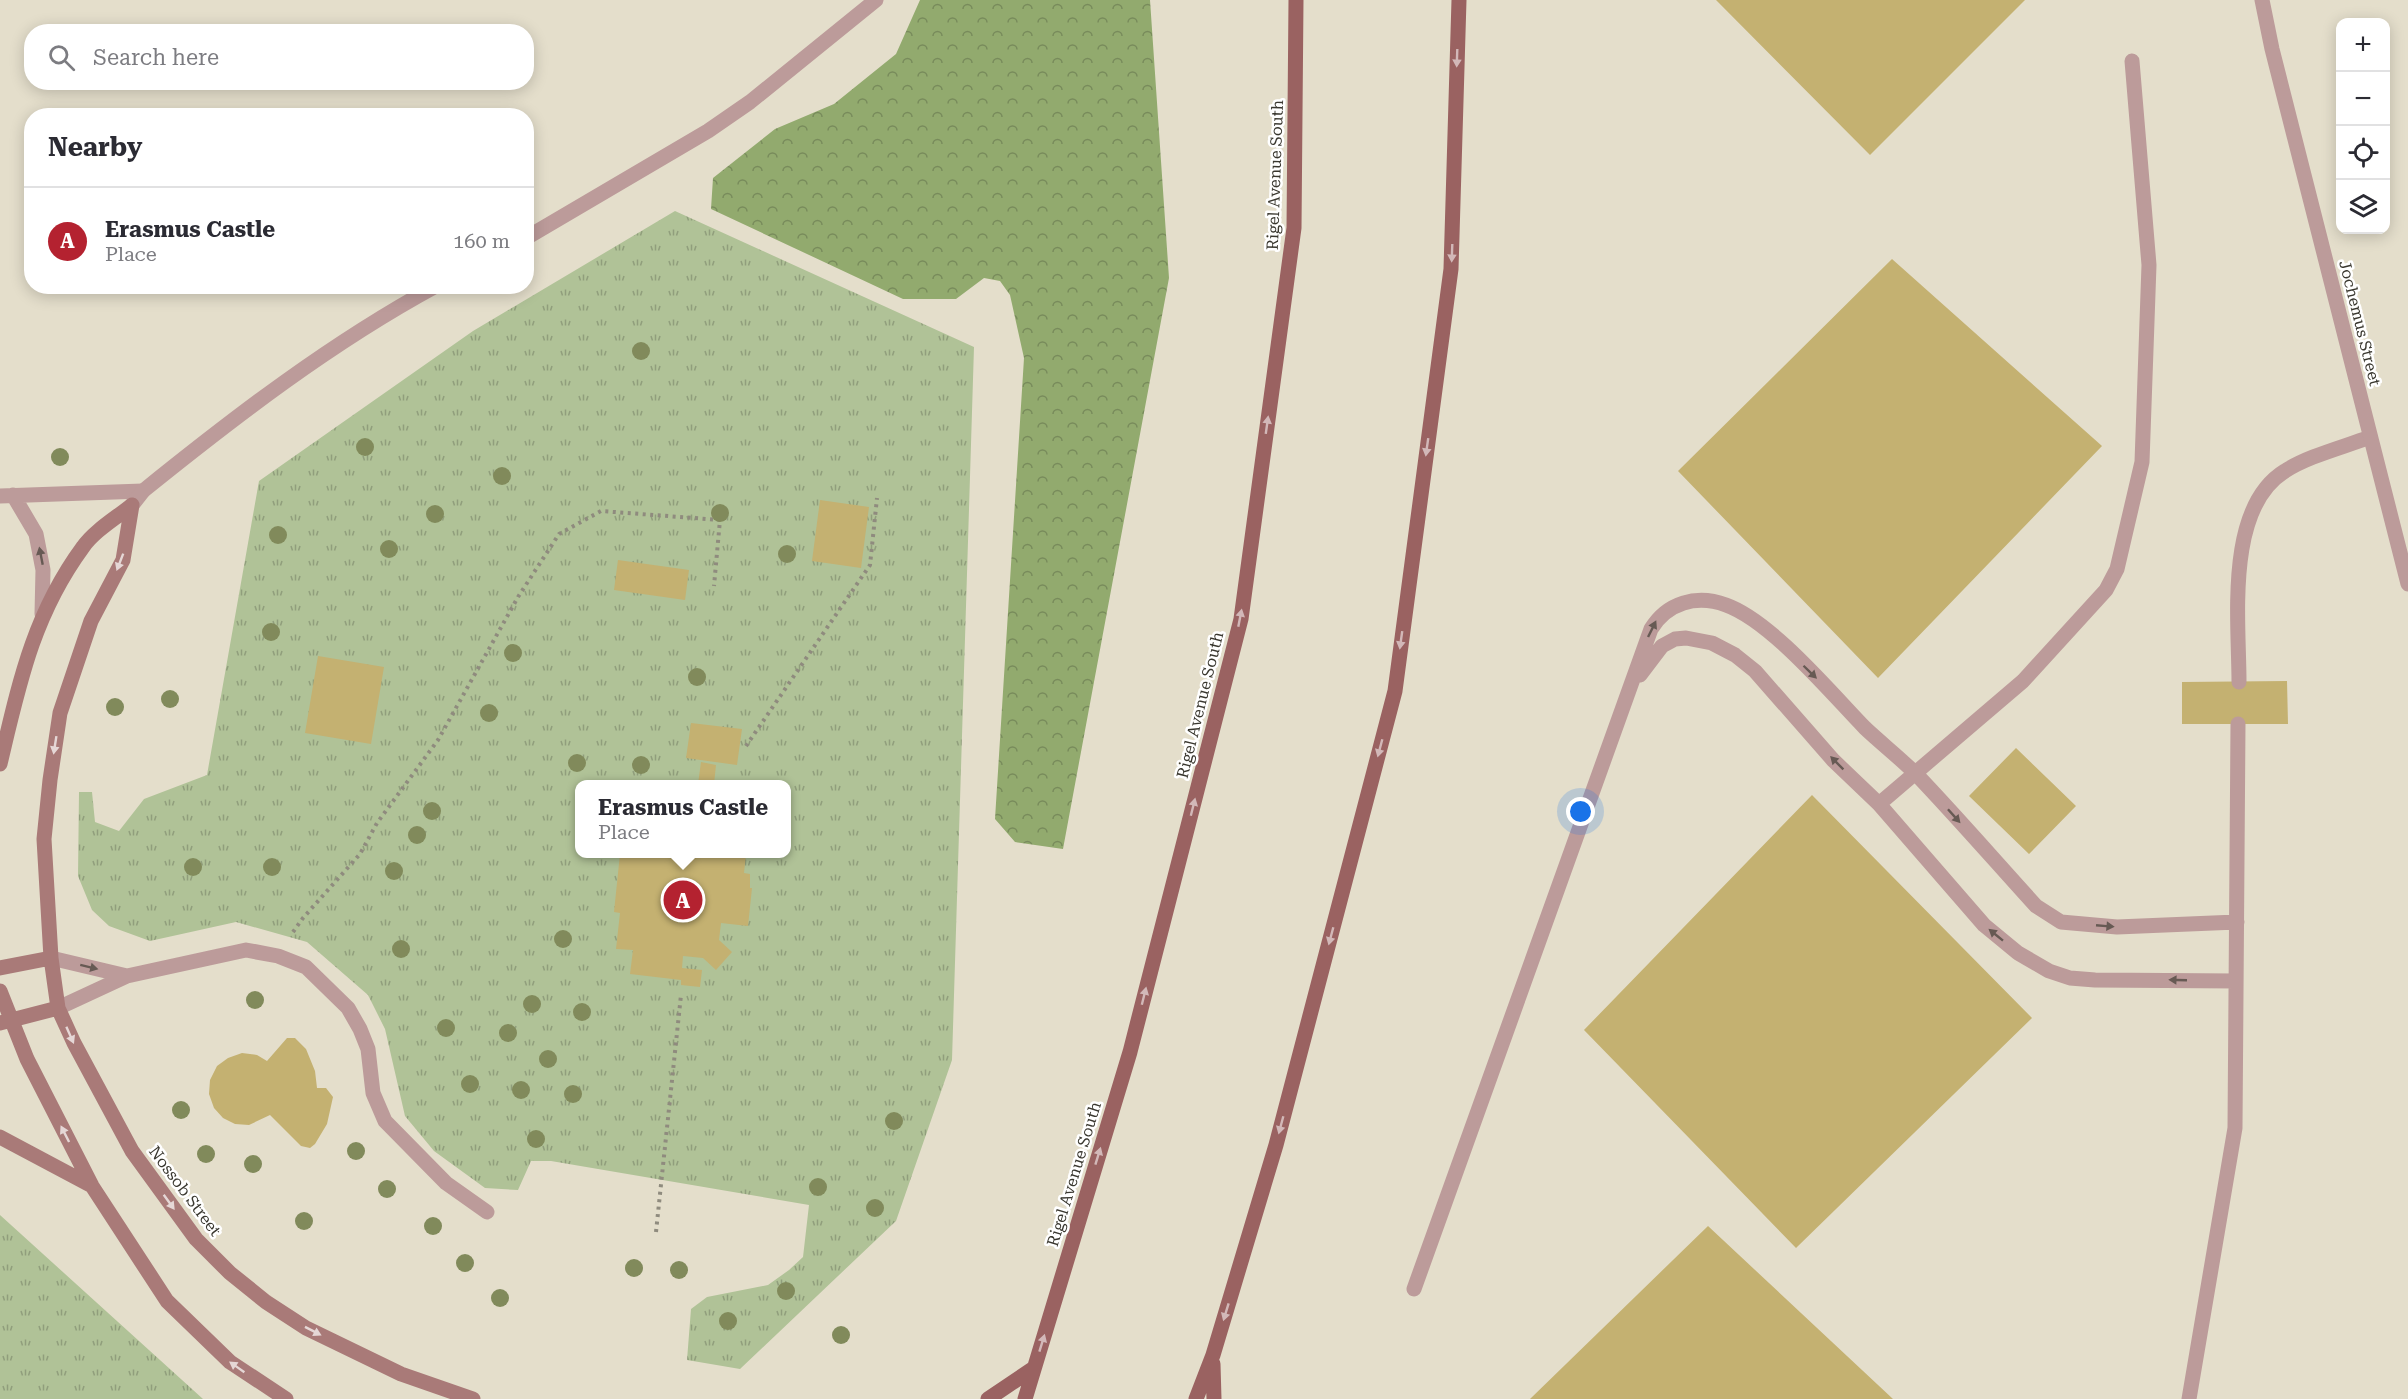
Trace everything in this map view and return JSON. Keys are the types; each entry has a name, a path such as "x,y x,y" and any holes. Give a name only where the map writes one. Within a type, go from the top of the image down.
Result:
{"main road":[{"name":"Rigel Avenue South","path":"1025,1399 1130,1053 1241,619 1294,228 1296,0"},
{"path":"1196,1399 1213,1355 1276,1145 1395,691 1451,269 1459,0"},
{"path":"1213,1355 1214,1399"},
{"path":"988,1399 1034,1368"}],"street":[{"path":"534,233 708,131 750,102 876,0"},
{"name":"Jochemus Street","path":"2262,0 2272,49 2408,584"},
{"path":"1879,804 2023,681 2106,590 2117,569 2142,462 2149,266 2132,61"},
{"path":"0,764 26,657 42,614 84,545 132,505 143,491 241,411 386,313 421,294"},
{"path":"2239,682 2239,576 2246,529 2256,501 2267,484 2286,470 2370,437"},
{"path":"6,495 143,491"},
{"path":"6,495 36,534 43,570 42,614"},
{"name":"Nossob Street","path":"132,505 123,560 91,621 60,713 44,839 51,958 58,1008 74,1043 132,1151 196,1239 230,1274 266,1302 306,1328 401,1374 473,1399"},
{"path":"1414,1289 1606,749 1633,684 1651,629 1663,612 1690,601 1705,600 1726,605 1761,624 1866,729 1915,773 2036,906 2061,921 2117,927 2237,921"},
{"path":"1633,684 1662,646 1675,639 1686,638 1712,643 1736,655 1755,671 1833,760 1879,804 1984,925 2018,953 2049,971 2070,978 2095,980 2236,981"},
{"path":"2188,1399 2235,1128 2238,724"},
{"path":"6,1022 58,1008 127,976 246,951 278,956 306,968 348,1008 368,1049 373,1093 385,1121 446,1184 487,1212"},
{"path":"0,968 51,958 127,976"},
{"path":"0,991 6,1022 92,1186 167,1300 230,1362 286,1399"},
{"path":"0,1137 92,1186"}],"path":[{"path":"746,746 870,564 877,498"},
{"path":"278,956 303,918 360,854 377,823 438,740 518,597 559,534 601,511 720,520 714,586"},
{"path":"656,1232 681,995"}],"green space":[{"path":"920,0 1150,0 1169,278 1063,849 1015,842 995,819 1024,358 1010,295 1000,281 984,278 956,299 903,299 711,209 713,178 775,129 834,104 896,54"},
{"path":"675,211 974,347 952,1060 896,1221 740,1369 687,1360 691,1309 707,1297 768,1285 789,1270 803,1257 809,1205 551,1161 531,1161 518,1190 485,1188 434,1151 405,1116 385,1029 368,995 307,942 236,922 150,941 109,926 92,910 78,876 79,792 92,792 95,822 119,831 144,799 207,775 259,481 473,331"},
{"path":"0,1215 203,1399 0,1399"}],"building":[{"path":"1716,0 2025,0 1870,155"},
{"path":"1892,259 2102,446 1878,678 1678,471"},
{"path":"820,500 869,507 861,568 812,561"},
{"path":"618,560 689,570 685,600 614,590"},
{"path":"318,656 384,667 371,744 305,733"},
{"path":"2287,681 2288,724 2182,724 2182,682"},
{"path":"691,723 742,729 737,765 686,758"},
{"path":"2016,748 2076,806 2029,854 1969,796"},
{"path":"701,762 716,765 714,780 699,780"},
{"path":"1812,795 2032,1018 1796,1248 1584,1030"},
{"path":"620,858 746,858 744,873 750,874 750,888 752,888 748,926 721,923 719,940 732,952 716,970 703,958 683,956 682,968 702,970 700,987 681,985 681,980 630,974 633,950 616,949 620,913 614,912"},
{"path":"287,1038 295,1038 306,1049 315,1071 317,1088 326,1088 333,1097 327,1124 310,1148 301,1146 270,1115 249,1125 235,1124 223,1118 214,1108 209,1094 210,1080 217,1066 228,1058 242,1053 257,1055 267,1061"},
{"path":"1708,1226 1893,1399 1530,1399"}],"place":[{"name":"Erasmus Castle","path":"683,900"}]}
